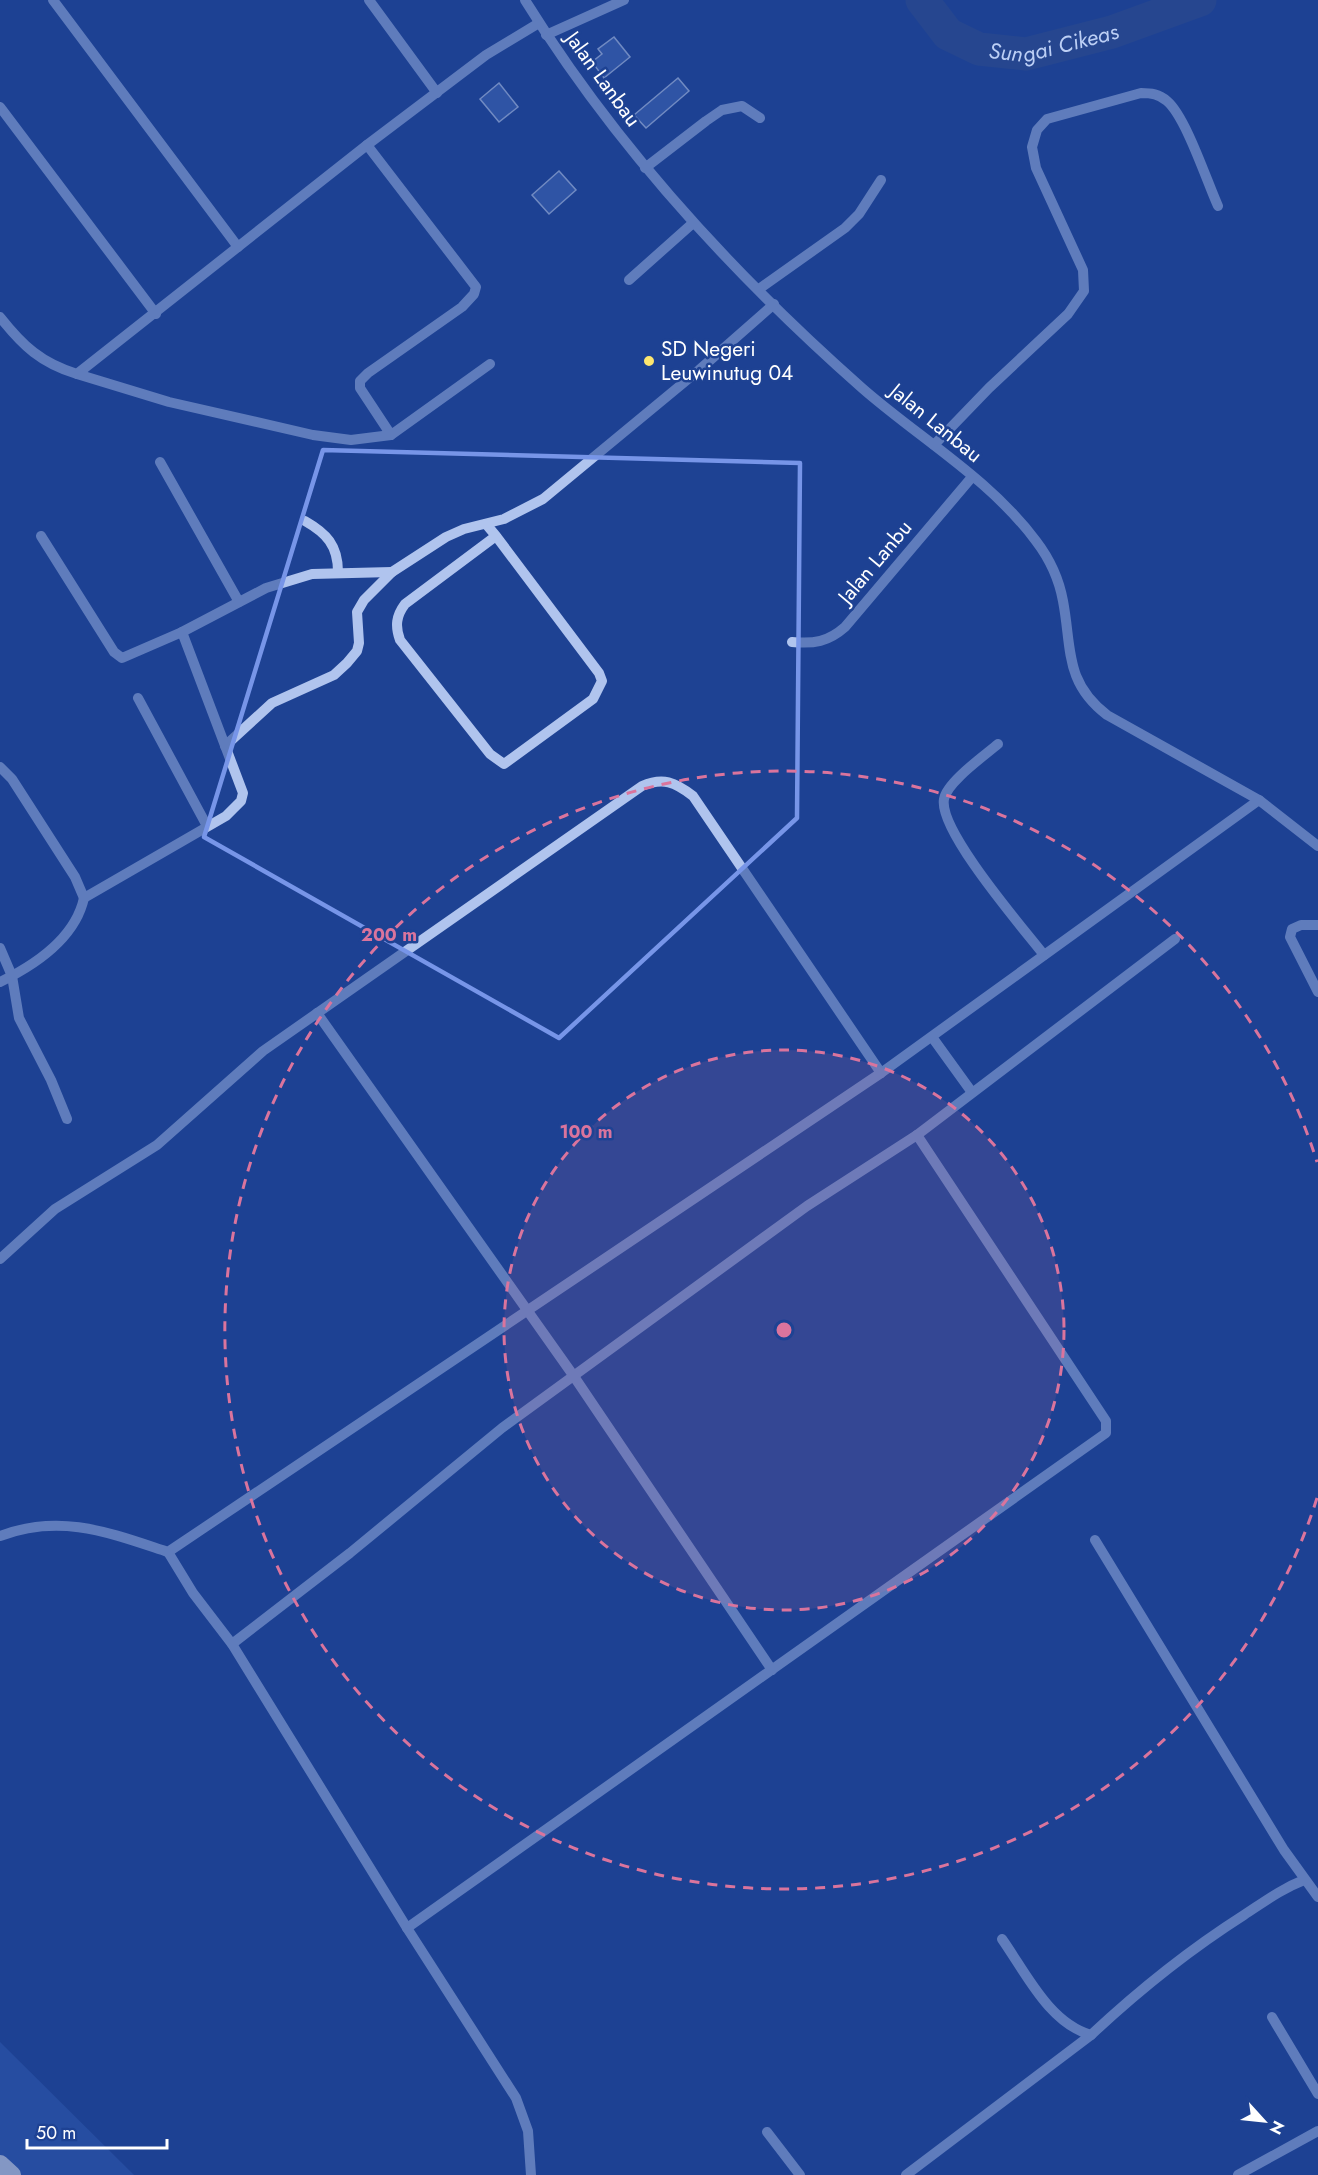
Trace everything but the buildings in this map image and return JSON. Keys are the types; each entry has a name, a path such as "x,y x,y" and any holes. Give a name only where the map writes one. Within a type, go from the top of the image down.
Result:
{"highway":[{"path":"0,2164 12,2175"}],"street":[{"path":"53,0 237,247"},
{"path":"369,0 437,93"},
{"name":"Jalan Lanbau","path":"525,0 546,34 645,168 693,223 863,388 972,477 1009,511 1036,541 1051,565 1064,602 1071,663 1077,682 1090,702 1107,715 1204,767 1259,800 1318,846"},
{"path":"546,34 624,0"},
{"path":"77,374 156,314 367,145 502,45 539,23"},
{"path":"934,445 989,387 1068,315 1084,291 1083,270 1036,168 1032,147 1037,130 1047,119 1141,93 1155,94 1168,102 1179,116 1218,206"},
{"path":"645,168 722,110 742,106 760,118"},
{"path":"0,107 156,314"},
{"path":"367,145 476,286 474,294 462,307 360,381 360,388 391,435"},
{"path":"759,289 845,228 859,214 881,180"},
{"path":"629,280 693,223"},
{"path":"225,746 273,703 334,675 348,663 357,651 359,643 357,612 364,600 392,572 446,537 523,511 577,473 774,304"},
{"path":"0,317 25,346 43,361 77,374 169,402 313,435 351,440 391,435 490,364"},
{"path":"160,462 238,602"},
{"name":"Jalan Lanbu","path":"792,642 819,643 835,636 845,627 972,477"},
{"path":"305,521 323,531 331,541 338,572"},
{"path":"486,524 496,536 600,673 602,681 593,699 504,764 490,754 400,640 397,631 397,619 405,604 496,536"},
{"path":"41,536 117,656 126,658 266,588 312,574 392,572"},
{"path":"0,982 56,946 73,924 84,898 207,826 236,806 243,793 182,632"},
{"path":"138,698 207,826"},
{"path":"998,744 948,788 944,800 944,811 968,857 1044,956"},
{"path":"0,767 12,780 75,877 84,898"},
{"path":"0,1259 55,1209 158,1145 263,1051 642,786 656,780 671,781 693,796 881,1073"},
{"path":"168,1552 881,1073 1259,800"},
{"path":"1318,925 1301,925 1292,929 1290,937 1318,992"},
{"path":"232,1644 350,1553 455,1464 573,1375 807,1206 916,1135 971,1091 1175,939"},
{"path":"0,948 12,976 19,1018 51,1080 67,1119"},
{"path":"317,1013 573,1375 772,1670"},
{"path":"932,1037 971,1091"},
{"path":"407,1928 1104,1436 1107,1428 1106,1421 916,1135"},
{"path":"0,1536 22,1527 61,1524 91,1529 168,1552 193,1593 232,1644 522,2110 528,2131 531,2175"},
{"path":"1095,1540 1304,1880 1318,1897"},
{"path":"906,2175 1090,2035 1133,1995 1220,1928 1279,1890 1304,1880"},
{"path":"1002,1938 1057,2015 1075,2030 1090,2035"},
{"path":"1272,2017 1318,2094"},
{"path":"1238,2175 1318,2131"},
{"path":"767,2132 800,2175"}],"highlighted area":[{"path":"323,450 800,463 797,818 559,1038 204,837"}],"shaded area":[{"path":"0,2042 134,2175 17,2175 0,2158"}],"waterway":[{"name":"Sungai Cikeas","path":"922,0 948,34 979,49 1026,54 1112,32 1200,0"}],"place":[{"name":"SD Negeri Leuwinutug 04","path":"649,361"}]}
